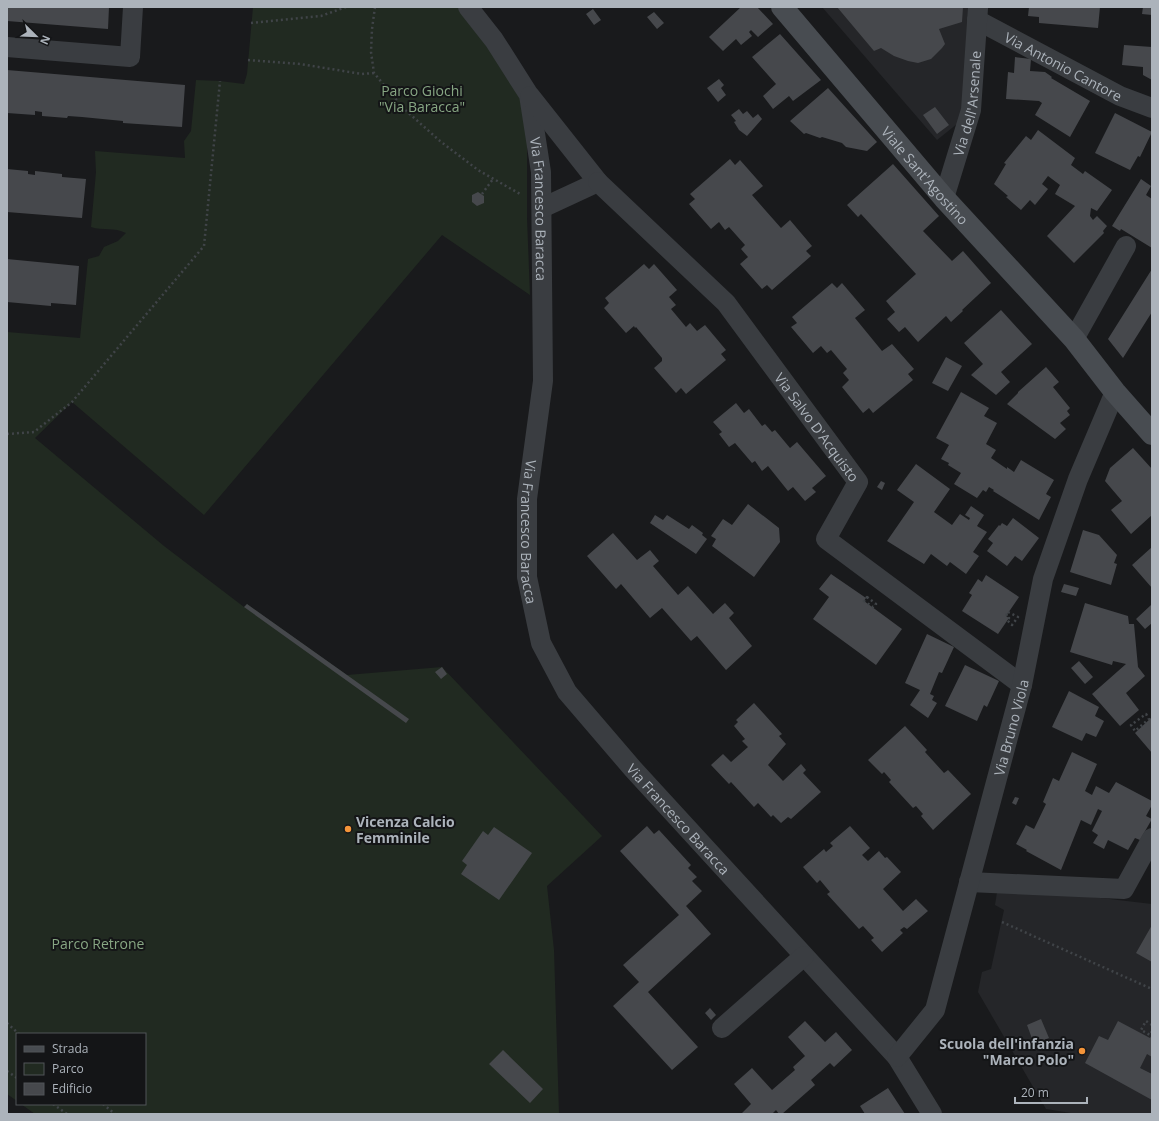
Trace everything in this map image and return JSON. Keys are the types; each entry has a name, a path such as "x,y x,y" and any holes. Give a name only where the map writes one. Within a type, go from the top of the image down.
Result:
{"main road":[{"name":"Viale Sant'Agostino","path":"782,7 944,198 1074,339 1115,392 1152,434"}],"street":[{"path":"7,47 130,56 133,7"},
{"name":"Via Francesco Baracca","path":"468,7 494,40 529,95 541,172 543,381 527,499 528,577 541,643 567,692 633,769 897,1057 932,1114"},
{"name":"Via dell'Arsenale","path":"944,198 971,110 978,14"},
{"name":"Via Antonio Cantore","path":"978,14 1120,96 1152,108"},
{"path":"529,95 598,182 542,208"},
{"name":"Via Salvo D'Acquisto","path":"598,182 726,303 858,482 826,538 1022,684"},
{"path":"1074,339 1126,246"},
{"name":"Via Bruno Viola","path":"897,1057 935,1010 1022,684 1043,579 1078,479 1115,392"},
{"path":"969,882 1124,889 1152,838"},
{"path":"722,1028 804,956"}],"path":[{"path":"251,23 321,16 346,7"},
{"path":"375,7 371,52 374,73 403,108 440,141 478,170 542,208"},
{"path":"248,60 300,64 362,74 374,73"},
{"path":"7,434 34,432 72,402 204,246 220,81"},
{"path":"482,194 493,178"},
{"path":"1146,714 1149,719 1135,731 1131,725 1146,714"},
{"path":"1002,922 1152,989"},
{"path":"1152,1025 1146,1021 1141,1030 1150,1035 1152,1032"},
{"path":"7,1023 18,1033"},
{"path":"7,1071 16,1077"},
{"path":"54,1105 67,1114"},
{"path":"104,1105 115,1114"}],"shaded area":[{"path":"822,7 970,7 962,120 937,140"},
{"name":"Scuola dell'infanzia \"Marco Polo\"","path":"998,886 1152,904 1152,1114 1077,1114 1046,1109 978,992 982,972 991,969 1004,910 995,905"}],"green space":[{"path":"253,7 462,7 520,90 527,124 527,218 530,295 442,235 204,515 72,402 35,438 164,546 244,607 247,604 347,675 442,667 602,836 547,886 554,950 559,1114 35,1114 22,1105 146,1105 146,1033 16,1033 16,1100 7,1094 7,332 80,338 88,259 99,256 104,247 118,241 126,233 117,230 91,227 96,172 95,151 185,158 184,141 191,131 196,80 244,84 247,74"}],"building":[{"path":"7,7 109,7 108,29 7,21"},
{"path":"741,7 757,7 773,24 758,37 751,30 749,32 752,36 741,45 736,39 723,51 709,37"},
{"path":"837,7 963,7 962,22 939,29 945,44 942,48 931,59 918,63 894,56 881,48 874,51"},
{"path":"1029,7 1100,7 1098,28 1039,23 1039,17 1028,16"},
{"path":"1143,7 1152,7 1152,15 1142,14"},
{"path":"593,9 601,20 594,25 586,14"},
{"path":"654,12 664,23 657,29 647,17"},
{"path":"780,34 821,80 793,101 789,96 773,109 763,96 776,84 752,57"},
{"path":"1124,45 1152,47 1152,80 1143,75 1143,67 1122,65"},
{"path":"1015,57 1031,59 1030,71 1045,72 1052,77 1051,78 1090,101 1070,137 1035,115 1042,103 1039,101 1006,99 1008,72 1014,73"},
{"path":"7,70 185,85 182,127 123,123 123,121 82,117 68,116 67,118 42,116 42,112 35,111 35,115 7,113"},
{"path":"719,79 724,85 721,88 726,95 718,102 707,88"},
{"path":"828,88 877,142 867,151 846,147 842,143 822,137 820,138 806,133 804,134 790,121"},
{"path":"935,107 949,125 937,134 923,115"},
{"path":"739,109 743,114 747,111 753,118 758,114 762,119 747,136 739,130 734,122 736,121 731,115"},
{"path":"1115,113 1152,132 1140,157 1138,156 1130,170 1095,153"},
{"path":"1038,130 1075,158 1071,165 1083,174 1085,171 1112,190 1097,211 1091,208 1090,216 1093,220 1097,216 1107,226 1103,231 1104,233 1074,263 1047,236 1075,206 1055,194 1060,185 1048,176 1042,184 1048,189 1035,205 1030,200 1021,210 994,184 1006,164 1004,163 1026,136 1031,140"},
{"path":"730,159 735,165 740,160 763,186 752,195 781,228 790,220 812,246 806,251 811,256 772,290 767,285 762,289 740,264 748,257 741,249 745,245 729,227 725,230 719,222 711,229 689,204 695,199 690,194"},
{"path":"893,164 939,216 923,231 952,261 963,251 991,283 951,322 946,316 918,342 905,327 899,332 887,319 895,312 886,301 916,274 861,214 858,217 847,205"},
{"path":"7,169 28,171 28,174 35,175 35,171 62,174 62,177 86,179 82,218 7,212"},
{"path":"1141,179 1151,186 1146,195 1152,199 1152,248 1121,229 1120,231 1112,226"},
{"path":"478,192 484,196 484,203 477,206 472,202 472,195"},
{"path":"7,259 79,266 76,305 51,303 51,306 7,302"},
{"path":"644,264 649,269 654,264 677,290 669,297 676,305 671,309 686,327 690,323 697,331 705,325 726,350 721,354 726,360 686,394 681,388 676,393 654,368 662,361 662,358 636,327 635,328 634,326 626,333 604,308 609,303 605,298"},
{"path":"1152,269 1152,312 1123,358 1108,339"},
{"path":"832,283 837,288 842,283 865,310 855,318 882,351 892,344 914,369 908,374 913,380 873,413 869,408 863,413 842,387 849,380 843,373 847,369 831,350 827,353 821,346 813,353 791,327 797,323 792,317"},
{"path":"1001,310 1032,344 1001,372 1010,382 996,395 971,375 983,364 964,343"},
{"path":"946,357 962,366 948,391 932,383"},
{"path":"1046,367 1059,382 1053,387 1070,408 1067,411 1070,415 1060,423 1066,429 1055,439 1007,404"},
{"path":"961,392 989,408 984,416 997,423 986,444 996,450 991,458 1014,472 1021,460 1054,480 1046,494 1051,497 1039,520 989,487 986,492 983,490 977,498 954,484 961,473 948,465 949,463 941,459 949,445 936,438"},
{"path":"736,403 744,413 749,409 762,426 765,424 772,432 775,430 790,448 797,442 826,476 812,488 816,492 805,501 793,487 788,491 768,466 762,471 755,461 752,463 735,443 729,447 719,434 722,432 713,422"},
{"path":"1133,448 1152,469 1152,515 1131,534 1111,510 1122,501 1105,481 1110,468"},
{"path":"916,464 950,489 934,512 952,525 960,514 969,520 970,518 965,515 971,506 984,515 977,526 987,532 973,552 979,556 966,574 950,562 947,566 931,554 924,564 887,541 914,502 897,490"},
{"path":"881,481 885,483 882,490 877,487"},
{"path":"748,504 779,528 780,542 754,577 712,546 716,539 711,536 723,519 732,525"},
{"path":"655,515 663,520 667,515 689,529 692,525 703,533 702,535 707,539 696,554 650,523"},
{"path":"1013,518 1039,538 1022,561 1015,556 1007,566 987,551 993,543 988,539 999,525 1000,526 1002,523 1007,526"},
{"path":"1083,530 1099,535 1117,555 1114,563 1117,564 1111,585 1070,572"},
{"path":"613,533 637,560 650,550 659,561 653,566 678,595 688,586 713,614 725,603 734,613 729,618 752,646 726,670 697,636 691,641 662,608 650,618 621,584 616,589 587,556"},
{"path":"1152,547 1152,588 1132,565"},
{"path":"831,574 866,598 864,601 902,629 876,665 813,619 829,597 819,589"},
{"path":"986,575 1019,597 1006,616 1009,618 998,634 962,611 972,595 969,593 978,579 982,582"},
{"path":"1064,584 1079,588 1076,596 1061,592"},
{"path":"1085,603 1128,616 1129,624 1134,624 1138,667 1145,676 1126,693 1139,710 1120,726 1092,694 1126,664 1113,661 1112,665 1070,652"},
{"path":"247,604 409,719 406,723 244,607"},
{"path":"1151,605 1152,623 1145,629 1136,619"},
{"path":"927,634 954,647 942,673 939,672 930,694 934,696 932,700 937,703 928,718 910,705 920,690 905,683"},
{"path":"1079,661 1093,677 1085,684 1071,668"},
{"path":"965,665 999,681 987,707 984,705 977,721 945,706"},
{"path":"442,667 447,674 441,679 435,672"},
{"path":"1069,691 1099,707 1095,716 1104,721 1096,737 1086,733 1082,741 1052,727"},
{"path":"754,703 782,734 779,736 786,744 768,765 783,781 801,764 806,770 803,773 821,792 791,819 788,817 781,823 773,815 771,817 758,803 754,807 731,782 729,784 711,765 723,754 731,762 748,747 742,741 745,739 734,726 738,722 736,720"},
{"path":"1152,717 1152,753 1135,733"},
{"path":"905,726 927,750 925,752 944,773 948,770 971,794 933,830 921,816 923,814 916,806 913,808 889,782 891,780 884,772 882,774 868,760"},
{"path":"1072,752 1097,764 1085,791 1092,795 1096,786 1109,793 1116,782 1152,801 1152,805 1146,816 1152,819 1140,840 1135,838 1128,850 1108,840 1104,849 1093,843 1098,835 1092,831 1102,811 1098,809 1091,825 1081,820 1061,870 1016,844 1026,825 1034,829 1046,804 1043,802 1053,778 1059,781"},
{"path":"1015,797 1019,798 1016,805 1012,803"},
{"path":"647,826 654,834 659,830 691,865 688,868 697,877 692,881 702,891 686,906 711,934 648,992 698,1047 672,1070 613,1006 639,982 623,965 679,915 620,851"},
{"path":"850,826 870,848 862,855 868,861 879,851 901,872 883,889 903,911 916,899 928,911 907,929 904,927 900,930 903,933 882,952 871,940 874,938 863,926 859,929 827,894 830,892 820,880 817,883 803,867 824,849 826,852 833,846 830,843"},
{"path":"494,827 532,853 499,900 461,874 467,865 462,861 483,831 488,835"},
{"path":"1152,925 1152,962 1136,953"},
{"path":"710,1008 716,1015 711,1020 705,1013"},
{"path":"1041,1019 1049,1038 1034,1044 1027,1025"},
{"path":"805,1021 825,1042 836,1032 852,1050 834,1067 830,1063 811,1080 815,1085 782,1114 779,1114 776,1110 772,1114 741,1114 751,1104 734,1084 752,1068 772,1090 795,1070 793,1067 805,1056 788,1037"},
{"path":"1118,1021 1150,1038 1152,1035 1152,1057 1147,1054 1140,1068 1152,1074 1152,1100 1085,1063 1099,1036 1108,1040"},
{"path":"503,1050 543,1089 530,1103 489,1064"},
{"path":"888,1088 905,1114 865,1114 860,1106"}],"place":[{"name":"Vicenza Calcio Femminile","path":"348,829"},
{"name":"Scuola dell'infanzia \"Marco Polo\"","path":"1082,1051"}],"park label":[{"name":"Parco Giochi \"Via Baracca\"","path":"422,98"},
{"name":"Parco Retrone","path":"98,943"}]}
